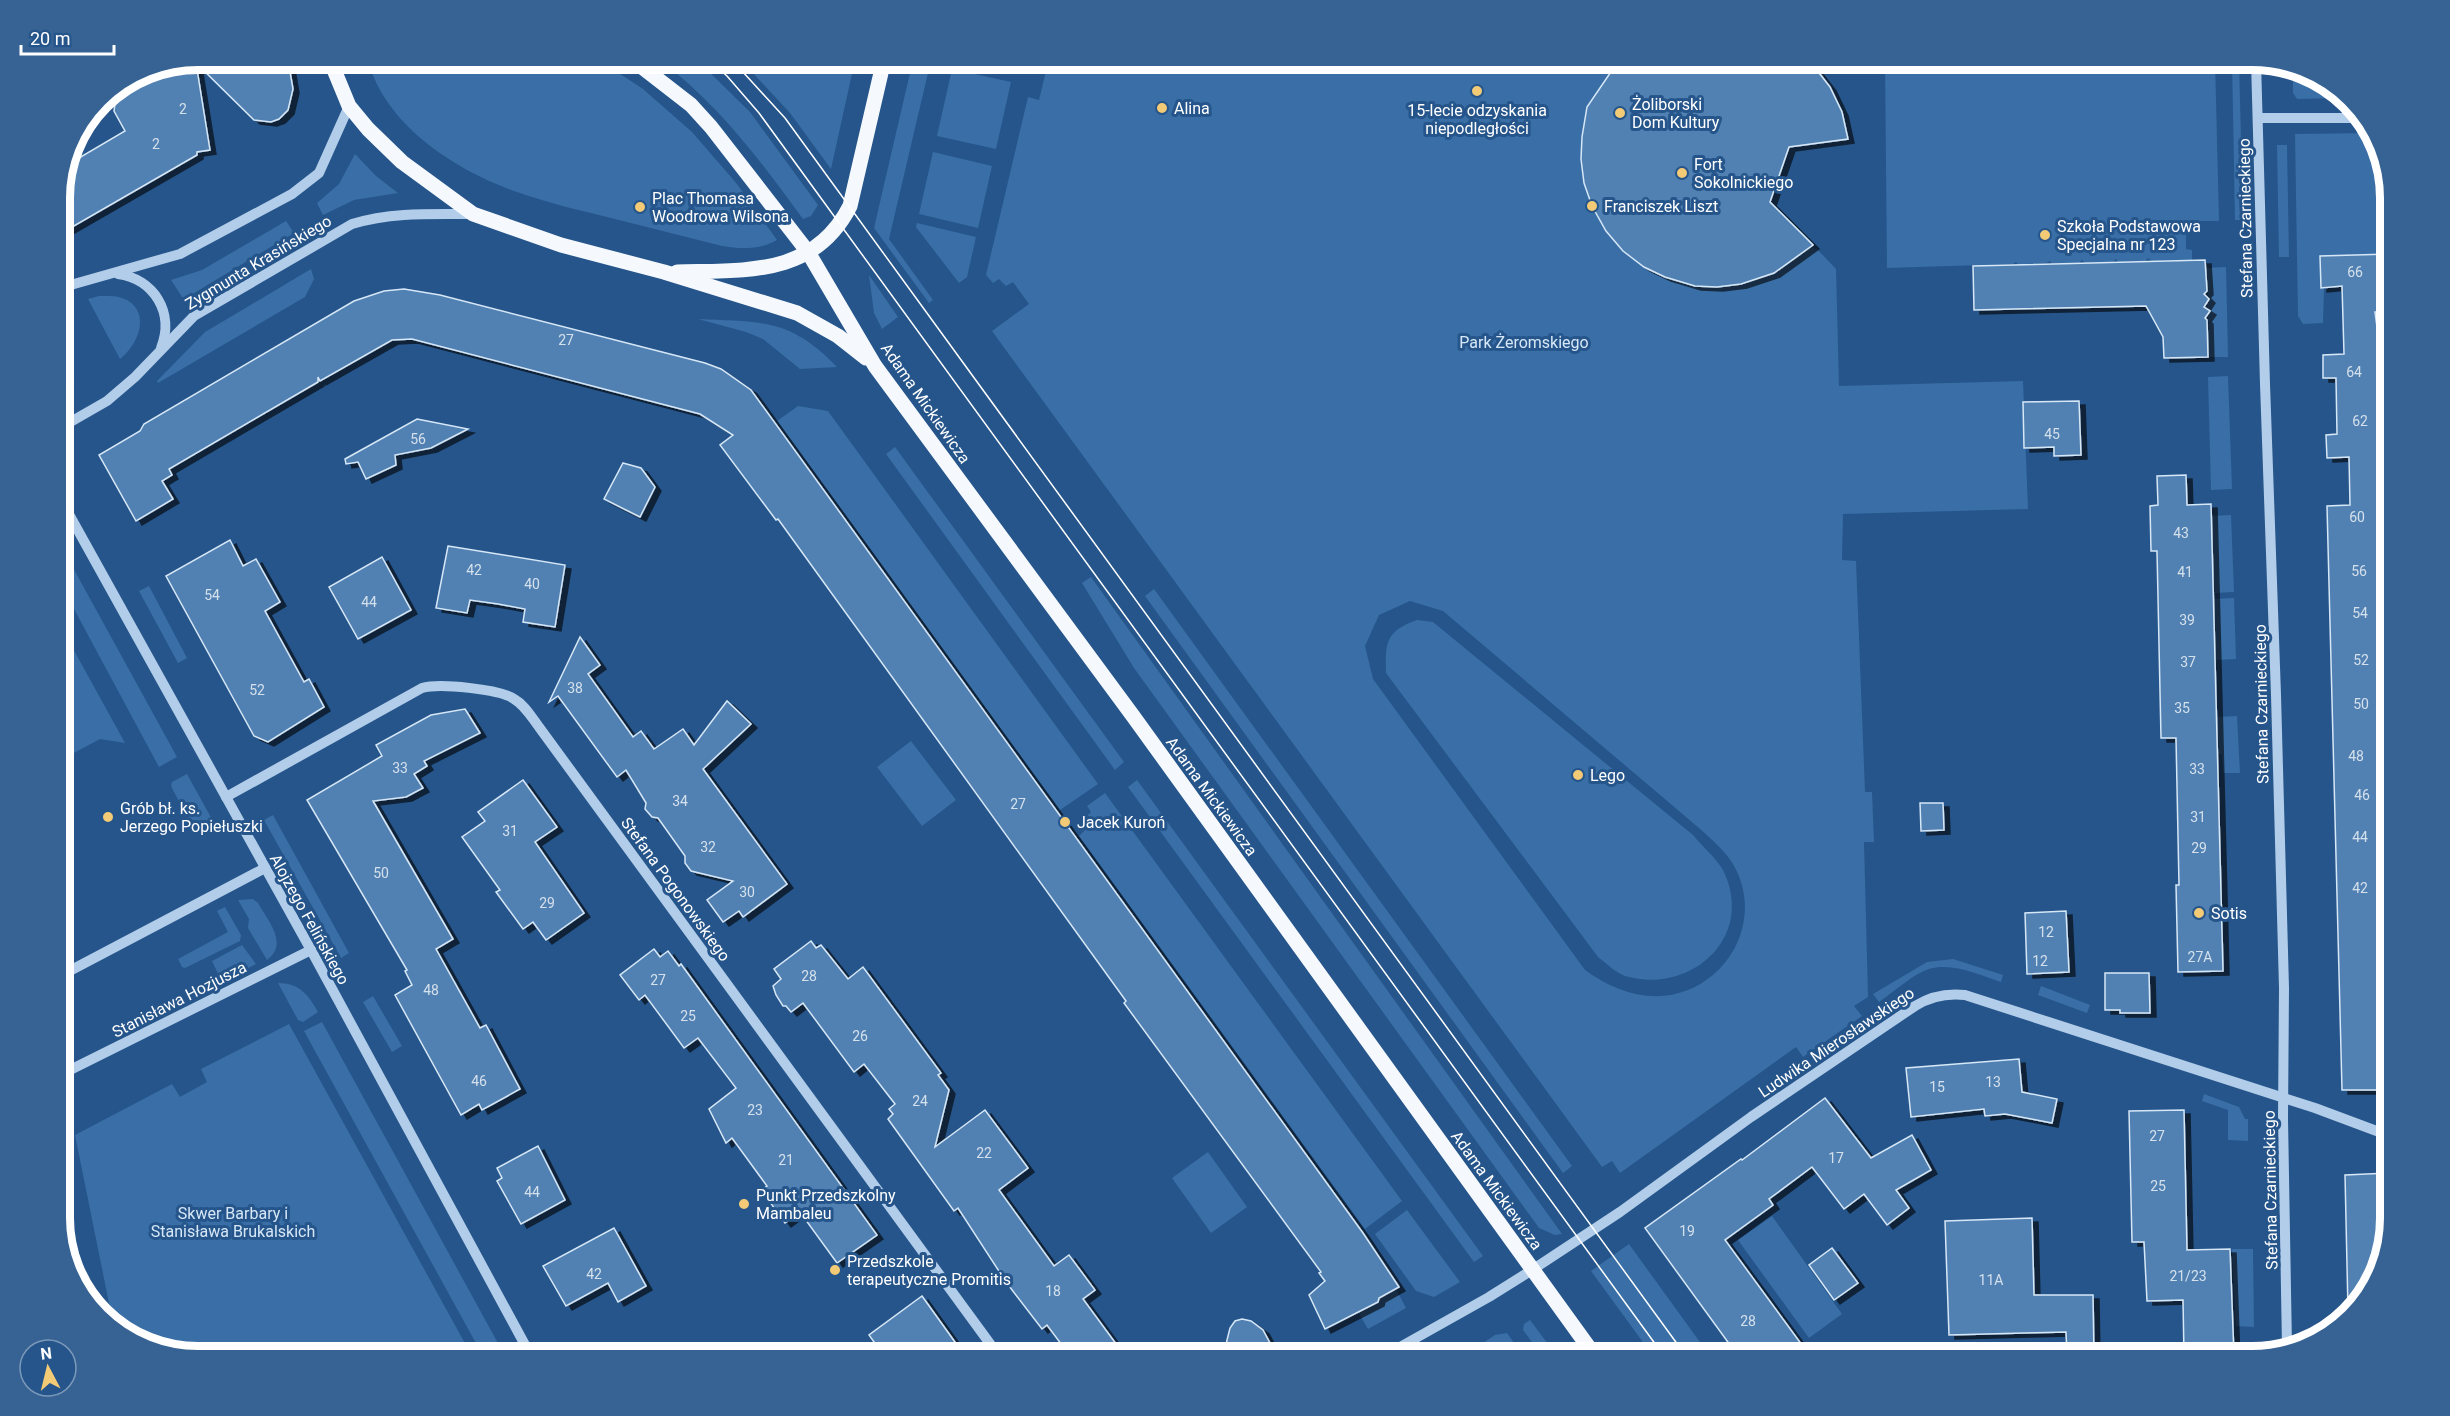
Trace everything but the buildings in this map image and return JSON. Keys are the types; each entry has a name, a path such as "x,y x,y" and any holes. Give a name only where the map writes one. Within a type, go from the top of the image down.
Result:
{"main road":[{"path":"337,70 349,106 368,129 402,162 473,214 561,245 664,272 797,313 838,336 875,366"},
{"name":"Adama Mickiewicza","path":"646,70 691,105 711,127 808,252 875,366 1140,726 1588,1346"},
{"path":"664,272 771,267 808,252 830,238 841,224 850,206 882,70"}],"street":[{"name":"Stefana Czarnieckiego","path":"2256,71 2275,639 2287,1340"},
{"path":"71,285 190,249 282,200 311,181 325,163 349,106"},
{"path":"2258,118 2351,118"},
{"name":"Zygmunta Krasińskiego","path":"71,422 107,401 135,377 194,316 352,224 402,214 473,214"},
{"path":"114,273 128,275 141,281 152,289 160,301 166,326 165,339 160,351"},
{"name":"Alojzego Felińskiego","path":"71,518 311,950 526,1346"},
{"name":"Stefana Pogonowskiego","path":"226,797 422,688 437,685 508,695 520,703 992,1346"},
{"path":"71,970 265,868"},
{"name":"Stanisława Hozjusza","path":"71,1070 311,950"},
{"name":"Ludwika Mierosławskiego","path":"1402,1346 1532,1270 1620,1212 1751,1117 1915,1006 1939,995 1952,993 1965,995 2380,1132"}],"green space":[{"path":"372,70 614,70 643,89 692,132 737,184 777,240 764,246 750,248 722,246 517,192 471,172 426,143 390,106"},
{"path":"672,70 707,70 750,112 818,205 811,216 803,219 738,134"},
{"path":"750,70 853,70 831,169 790,113"},
{"path":"911,70 929,70 889,239 933,300 929,303 874,228"},
{"path":"952,70 1011,82 996,149 937,136"},
{"name":"Park Żeromskiego","path":"1042,70 1824,70 1824,77 1841,112 1847,139 1789,147 1770,202 1810,243 1810,248 1817,249 1836,269 1839,386 2023,381 2028,509 1843,514 1842,560 1856,561 1865,792 1872,792 1874,842 1864,842 1868,997 1854,1006 1862,1016 1803,1057 1796,1047 1620,1173 1612,1161 1602,1167 992,331 1029,304 1013,282 1006,286 999,279 993,283 986,275 1028,97 1039,100 1046,71","holes":["1410,601 1443,611 1699,828 1728,857 1741,882 1745,903 1743,924 1737,944 1726,962 1711,977 1692,988 1671,995 1659,996 1625,991 1585,970 1373,679 1365,646 1379,615"]},
{"path":"1885,70 2215,70 2219,221 2186,221 2186,249 2192,250 2192,260 2152,261 2148,258 2145,261 2118,262 2116,259 2113,262 2085,263 2082,260 2079,263 2052,264 2050,261 2019,265 2016,262 2013,264 1887,268"},
{"path":"2232,70 2239,70 2243,220 2235,220"},
{"path":"2293,78 2331,98 2297,99 2293,93"},
{"path":"2361,133 2370,149 2377,173 2379,254 2321,256 2321,288 2324,288 2323,323 2303,324 2298,316 2295,134"},
{"path":"2277,145 2287,145 2289,257 2279,257"},
{"path":"933,152 992,166 978,228 919,214"},
{"path":"355,154 376,176 398,193 354,200 323,215 317,203 339,184"},
{"path":"286,221 294,233 186,298 182,297 171,280 202,270"},
{"path":"917,223 976,237 967,277 959,283 916,227"},
{"path":"2226,267 2228,357 2208,357 2207,326 2210,323 2206,268"},
{"path":"311,269 314,279 305,297 158,383 157,381 205,332"},
{"path":"869,275 898,317 882,329 874,313"},
{"path":"99,296 124,298 139,313 139,330 136,338 120,359 88,299"},
{"path":"698,319 757,323 789,331 820,351 837,367 800,369 763,339"},
{"path":"2228,376 2232,489 2211,490 2208,377"},
{"path":"798,406 828,411 1098,784 1060,810 777,421"},
{"path":"895,447 1124,762 1115,770 886,454"},
{"path":"2231,515 2234,592 2214,593 2211,516"},
{"path":"71,564 177,757 159,767 71,603"},
{"path":"1091,577 1562,1234 1555,1235 1539,1228 1134,668 1082,583"},
{"path":"149,586 187,658 178,663 139,591"},
{"path":"1154,589 1572,1166 1563,1173 1145,596"},
{"path":"2234,598 2236,659 2216,660 2214,599"},
{"path":"1417,620 1433,622 1693,835 1713,857 1723,870 1731,895 1731,918 1724,938 1711,955 1694,968 1673,977 1650,980 1622,975 1598,957 1386,673 1387,646 1393,633"},
{"path":"71,645 125,743 100,739 71,754"},
{"path":"2237,716 2240,773 2223,773 2222,754 2218,754 2217,717"},
{"path":"911,741 956,800 922,826 877,767"},
{"path":"187,774 214,823 205,828 193,829 171,786 172,782"},
{"path":"1137,780 1483,1256 1474,1262 1128,787"},
{"path":"1105,793 1402,1201 1365,1229 1079,836 1086,829 1088,815 1091,812 1087,806"},
{"path":"273,815 349,953 341,958 264,820"},
{"path":"253,899 258,903 271,925 276,940 273,954 267,960 248,928 249,919 238,900"},
{"path":"225,907 241,935 240,941 185,968 182,967 178,959 228,932 217,911"},
{"path":"242,945 256,964 222,982 212,961"},
{"path":"1953,959 2003,975 2001,982 1966,970 1938,967 1917,975 1879,1002 1873,994 1927,962"},
{"path":"278,983 298,988 311,1000 318,1012 303,1022 298,1020"},
{"path":"2041,986 2090,1005 2087,1013 2038,995"},
{"path":"373,996 402,1046 392,1052 363,1002"},
{"path":"322,1022 500,1346 477,1346 304,1031"},
{"name":"Skwer Barbary i Stanisława Brukalskich","path":"289,1024 466,1346 198,1346 149,1336 120,1319 110,1310 75,1135 172,1084 180,1097 207,1082 201,1069"},
{"path":"2204,1094 2239,1107 2245,1119 2248,1119 2248,1141 2228,1140 2228,1110 2202,1101"},
{"path":"1208,1152 1247,1207 1211,1233 1172,1178"},
{"path":"1407,1210 1460,1282 1434,1297 1416,1291 1375,1234"},
{"path":"1772,1216 1842,1314 1809,1338 1738,1240"},
{"path":"1629,1244 1703,1346 1646,1346 1591,1271"},
{"path":"2232,1249 2253,1249 2254,1327 2236,1326"},
{"path":"1396,1289 1406,1308 1368,1329 1358,1312"},
{"path":"1530,1320 1550,1346 1535,1346 1523,1330 1524,1324"},
{"path":"1507,1333 1516,1346 1478,1346 1495,1335"}],"tram line":[{"path":"720,70 759,113 1657,1346"},
{"path":"741,70 785,118 1679,1346"}],"place":[{"name":"15-lecie odzyskania niepodległości","path":"1477,91"},
{"name":"Alina","path":"1162,108"},
{"name":"Żoliborski Dom Kultury","path":"1620,113"},
{"name":"Fort Sokolnickiego","path":"1682,173"},
{"name":"Franciszek Liszt","path":"1592,206"},
{"name":"Plac Thomasa Woodrowa Wilsona","path":"640,207"},
{"name":"Szkoła Podstawowa Specjalna nr 123","path":"2045,235"},
{"name":"Lego","path":"1578,775"},
{"name":"Grób bł. ks. Jerzego Popiełuszki","path":"108,817"},
{"name":"Jacek Kuroń","path":"1065,822"},
{"name":"Sotis","path":"2199,913"},
{"name":"Punkt Przedszkolny Mambaleu","path":"744,1204"},
{"name":"Przedszkole terapeutyczne Promitis","path":"835,1270"}]}
